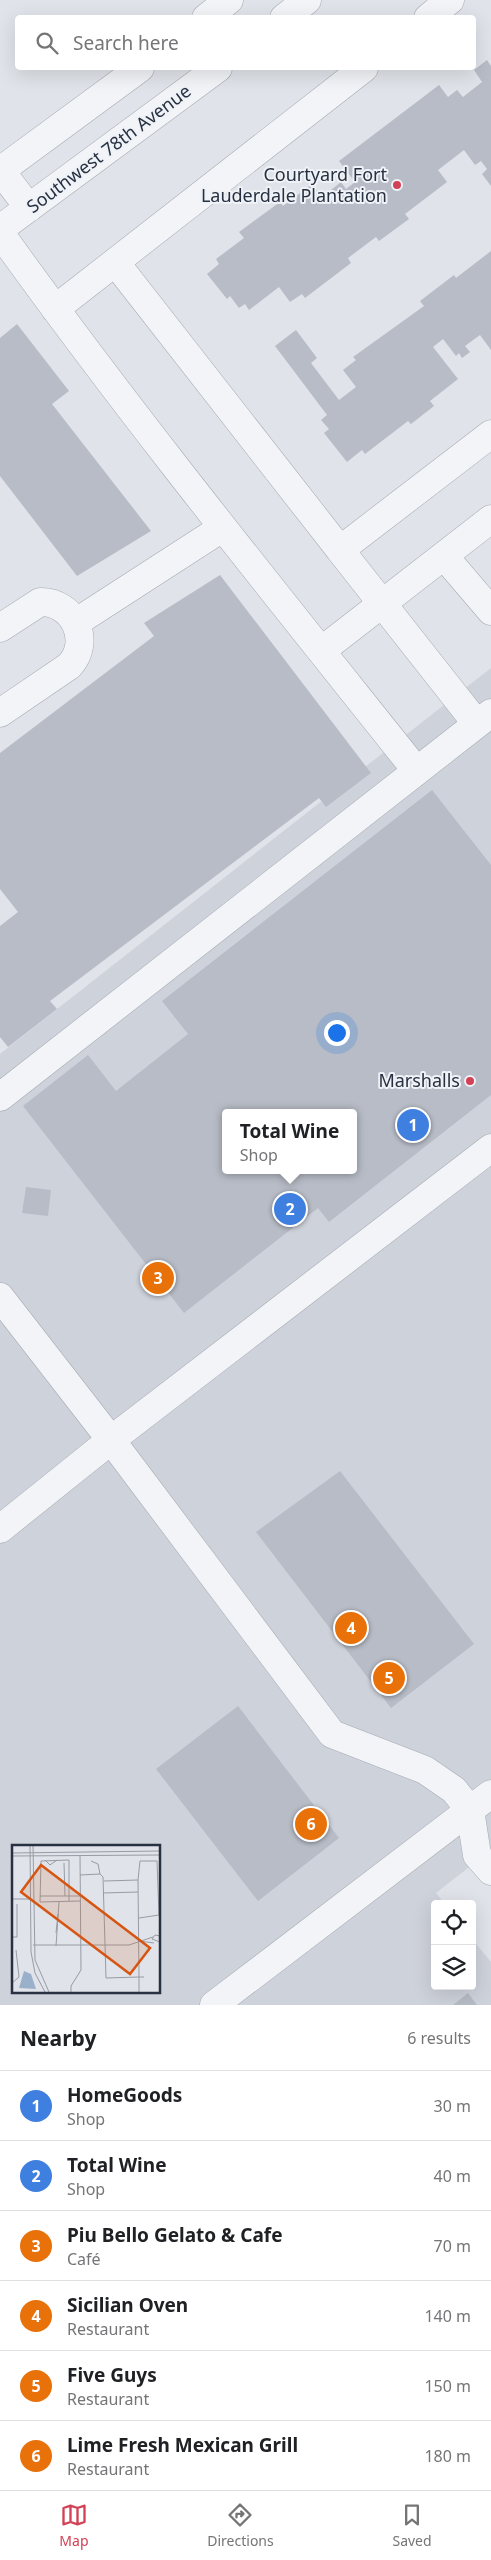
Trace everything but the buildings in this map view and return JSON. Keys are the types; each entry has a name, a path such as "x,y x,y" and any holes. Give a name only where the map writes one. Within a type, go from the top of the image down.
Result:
{"street":[{"path":"210,15 229,0"},
{"path":"288,15 308,0"},
{"path":"432,15 450,0"},
{"path":"29,208 0,170 137,70"},
{"name":"Southwest 78th Avenue","path":"0,231 215,70"},
{"path":"55,309 361,70"},
{"path":"0,231 55,309 222,528 416,770"},
{"path":"0,1096 484,718 383,603 340,550 115,262"},
{"path":"340,550 491,434"},
{"path":"321,651 491,519"},
{"path":"75,623 222,528"},
{"path":"444,556 491,612"},
{"path":"0,628 40,602 55,604 75,623 81,640 78,656 69,666 0,713"},
{"path":"0,1529 111,1440 491,1148"},
{"path":"0,1297 111,1440 332,1734 425,1770 454,1790 484,1807"},
{"path":"484,1807 478,1854 491,1871"},
{"path":"214,2005 484,1807"}],"shaded area":[{"path":"491,668 491,1850 436,1893 442,1900 431,1900 431,1990 476,1990 476,1944 491,1962 491,2005 0,2005 0,1054"}],"place":[{"name":"Courtyard Fort Lauderdale Plantation","path":"397,185"},
{"name":"Marshalls","path":"470,1081"},
{"name":"HomeGoods","path":"413,1125"},
{"name":"Total Wine","path":"290,1209"},
{"name":"Piu Bello Gelato & Cafe","path":"158,1278"},
{"name":"Sicilian Oven","path":"351,1628"},
{"name":"Five Guys","path":"389,1678"},
{"name":"Lime Fresh Mexican Grill","path":"311,1824"}]}
